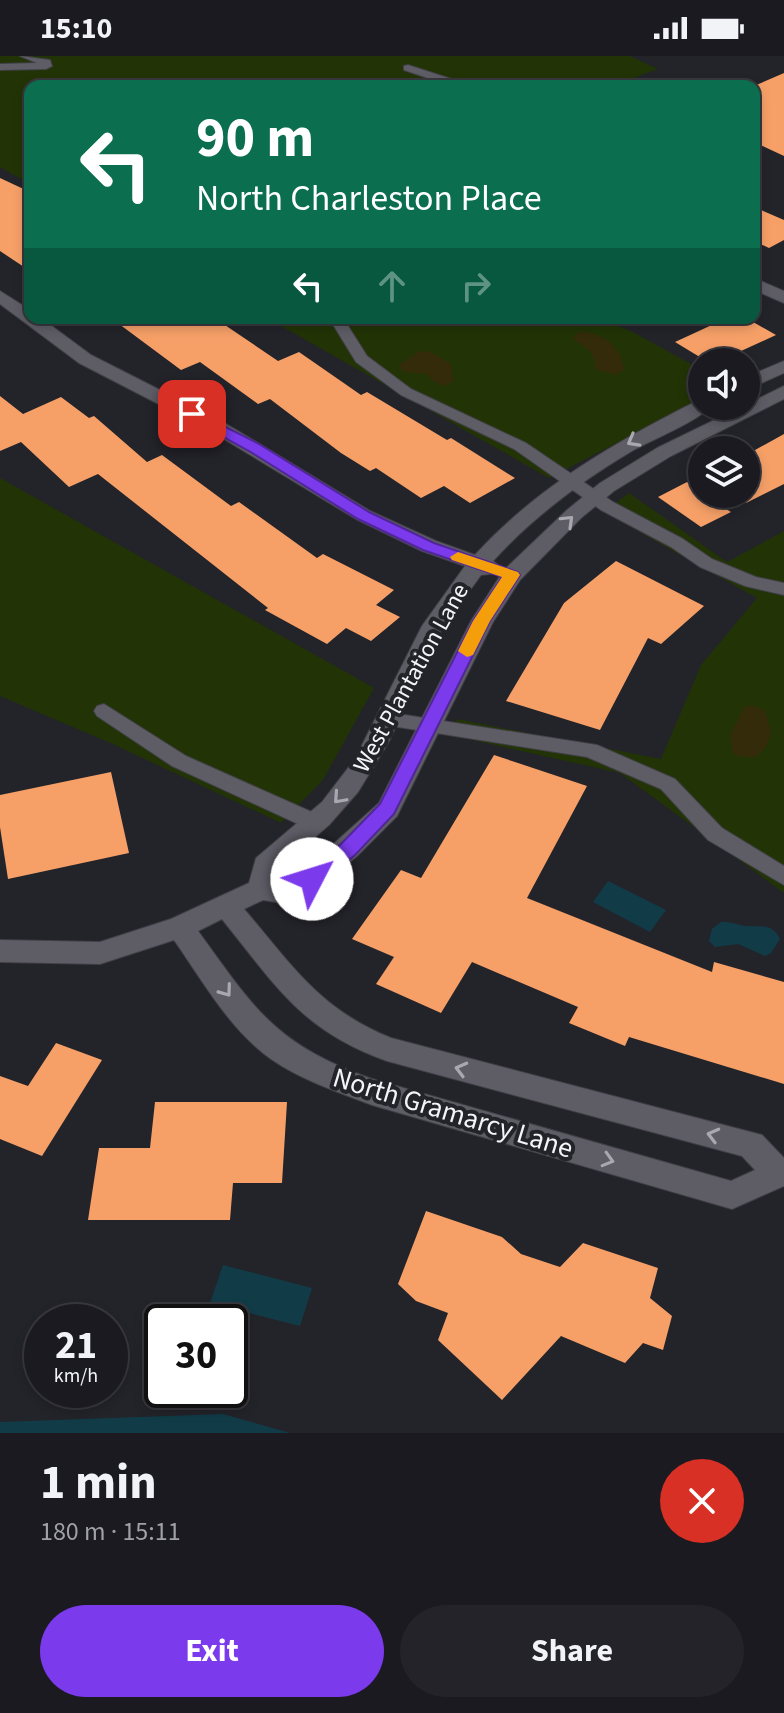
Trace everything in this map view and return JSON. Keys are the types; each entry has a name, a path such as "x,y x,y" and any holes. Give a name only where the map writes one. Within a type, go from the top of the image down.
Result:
{"street":[{"path":"760,286 784,298"},
{"path":"0,296 24,314"},
{"path":"38,324 85,359 119,379 216,426 363,515 429,546 512,575"},
{"path":"760,377 784,366"},
{"name":"West Plantation Lane","path":"688,413 640,437 570,480 510,529 477,563 444,608 350,786 316,823 265,865 261,889 294,895 348,849 388,809 482,621 512,575 594,497 664,452 784,392"},
{"path":"0,951 100,953 180,927 261,889"},
{"name":"North Gramarcy Lane","path":"180,927 240,1010 269,1041 325,1075 372,1092 732,1195 782,1175 751,1145 387,1049 348,1033 307,1003 227,907"}],"lane":[{"path":"0,67 46,66 46,62 26,56"},
{"path":"408,68 445,80"},
{"path":"340,324 361,359 406,392 520,446 594,497 677,543 706,563 751,582 784,589"},
{"path":"104,711 129,732 199,774 316,823"},
{"path":"386,719 590,750 668,784 715,834 784,877"}],"green space":[{"path":"0,56 630,56 658,69 628,80 24,80 24,181 0,167"},
{"path":"278,324 612,324 688,362 688,406 549,478"},
{"path":"0,478 374,688 323,780 281,823 115,745 0,696"},
{"path":"629,493 727,562 784,531 784,893 620,773 450,735 457,719 661,759 701,665 757,598 604,512"}],"sand":[{"path":"580,332 610,342 620,354 624,370 616,375 595,369 591,353 572,337"},
{"path":"429,351 451,364 453,382 444,386 434,382 427,374 404,372 399,365 418,352"},
{"path":"752,705 765,711 771,732 763,751 753,757 740,757 733,754 730,736 744,707"}],"water":[{"path":"608,881 666,910 650,932 593,902"},
{"path":"721,922 766,927 774,930 780,939 771,953 765,956 738,944 715,947 709,941 712,929"},
{"path":"223,1265 312,1288 300,1326 248,1313 248,1304 210,1303"},
{"path":"223,1414 290,1433 0,1433 0,1422"}],"building":[{"path":"784,73 784,156 760,145 760,83"},
{"path":"0,178 24,189 24,267 0,251"},
{"path":"760,210 784,220 784,240 769,248 760,244"},
{"path":"119,324 223,324 278,361 299,352 361,395 367,392 447,440 451,438 515,478 470,503 444,486 421,498 376,468 370,471 341,453 270,399 258,404 200,362 181,370"},
{"path":"714,324 757,324 776,335 748,348 688,350 675,342"},
{"path":"0,396 23,414 61,397 89,418 94,416 147,462 162,455 231,506 239,502 317,558 323,554 394,590 376,605 400,617 371,641 346,628 327,644 265,610 268,608 98,474 69,487 21,442 0,451"},
{"path":"784,434 784,484 760,496 760,447"},
{"path":"687,482 688,508 725,508 731,512 701,527 658,497"},
{"path":"616,561 704,606 661,644 648,638 600,730 506,701 564,603"},
{"path":"494,755 587,786 527,898 712,972 714,962 784,982 784,1084 629,1037 625,1046 569,1023 578,1007 472,962 441,1013 376,984 394,957 352,939 401,870 421,878"},
{"path":"111,772 129,853 8,879 0,827 0,795"},
{"path":"56,1043 102,1060 42,1156 0,1139 0,1076 28,1086"},
{"path":"155,1102 287,1102 282,1183 233,1183 230,1220 88,1220 99,1148 150,1148"},
{"path":"426,1211 502,1237 521,1254 560,1267 583,1243 658,1268 650,1298 672,1316 663,1350 643,1343 625,1363 561,1336 502,1400 438,1340 448,1313 416,1301 398,1284"}],"slow traffic":[{"path":"458,557 512,575 467,651"}],"route":[{"path":"192,414 254,447 363,515 429,546 512,575 482,621 388,809 312,879"}]}
